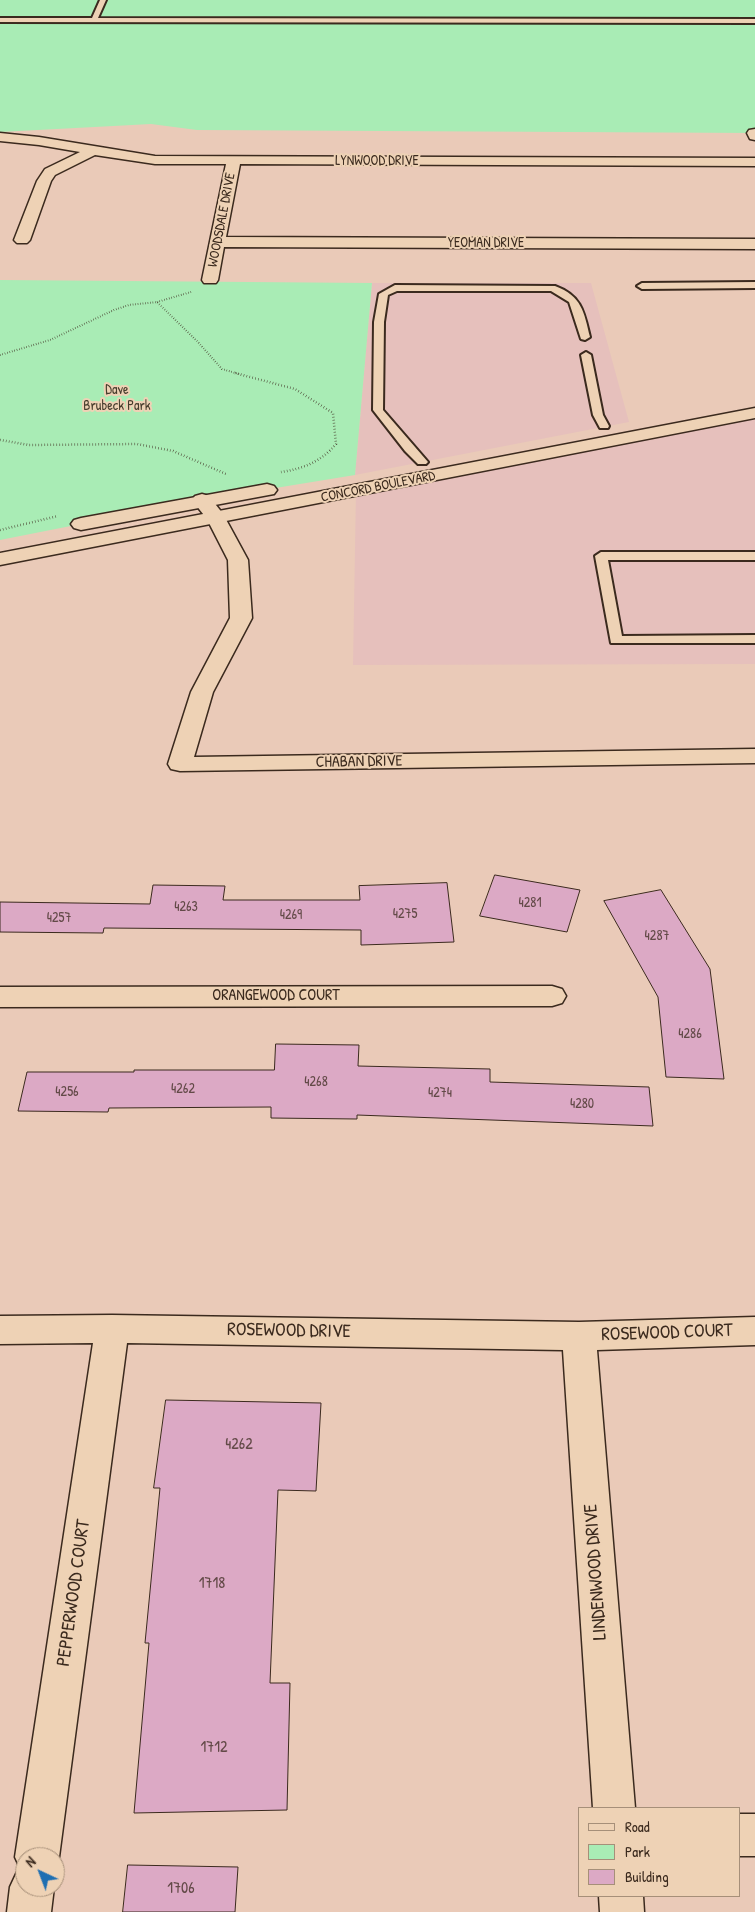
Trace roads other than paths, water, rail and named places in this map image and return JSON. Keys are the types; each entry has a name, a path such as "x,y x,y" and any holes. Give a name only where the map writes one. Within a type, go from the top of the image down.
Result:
{"street":[{"name":"LYNWOOD DRIVE","path":"0,138 39,140 92,151 155,160 755,162"},
{"path":"22,240 44,182 50,172 92,151"},
{"name":"WOODSDALE DRIVE","path":"210,280 234,161"},
{"name":"YEOMAN DRIVE","path":"218,242 755,244"},
{"name":"CONCORD BOULEVARD","path":"68,527 202,500 355,475 604,426 755,399"},
{"name":"CONCORD BOULEVARD","path":"0,558 755,413"},
{"path":"202,500 216,518"},
{"name":"CHABAN DRIVE","path":"216,518 238,560 241,618 202,692 180,764 755,756"},
{"name":"ORANGEWOOD COURT","path":"0,996 552,996"},
{"name":"ROSEWOOD DRIVE","path":"0,1330 112,1329 579,1336"},
{"name":"PEPPERWOOD COURT","path":"38,1847 112,1329"},
{"name":"ROSEWOOD COURT","path":"579,1336 755,1331"},
{"name":"LINDENWOOD DRIVE","path":"579,1336 614,1807"},
{"path":"740,1835 755,1835"},
{"path":"29,1912 31,1897"},
{"path":"621,1897 622,1912"}],"lane":[{"path":"94,20 103,0"},
{"path":"0,20 755,21"},
{"path":"642,286 755,286"},
{"path":"422,462 409,449 378,410 379,322 384,294 395,288 552,288 566,292 576,302 585,337"},
{"path":"586,355 598,415 604,426"},
{"path":"754,556 601,556 616,640 755,639"}],"park label":[{"name":"Dave Brubeck Park","path":"117,398"}]}
